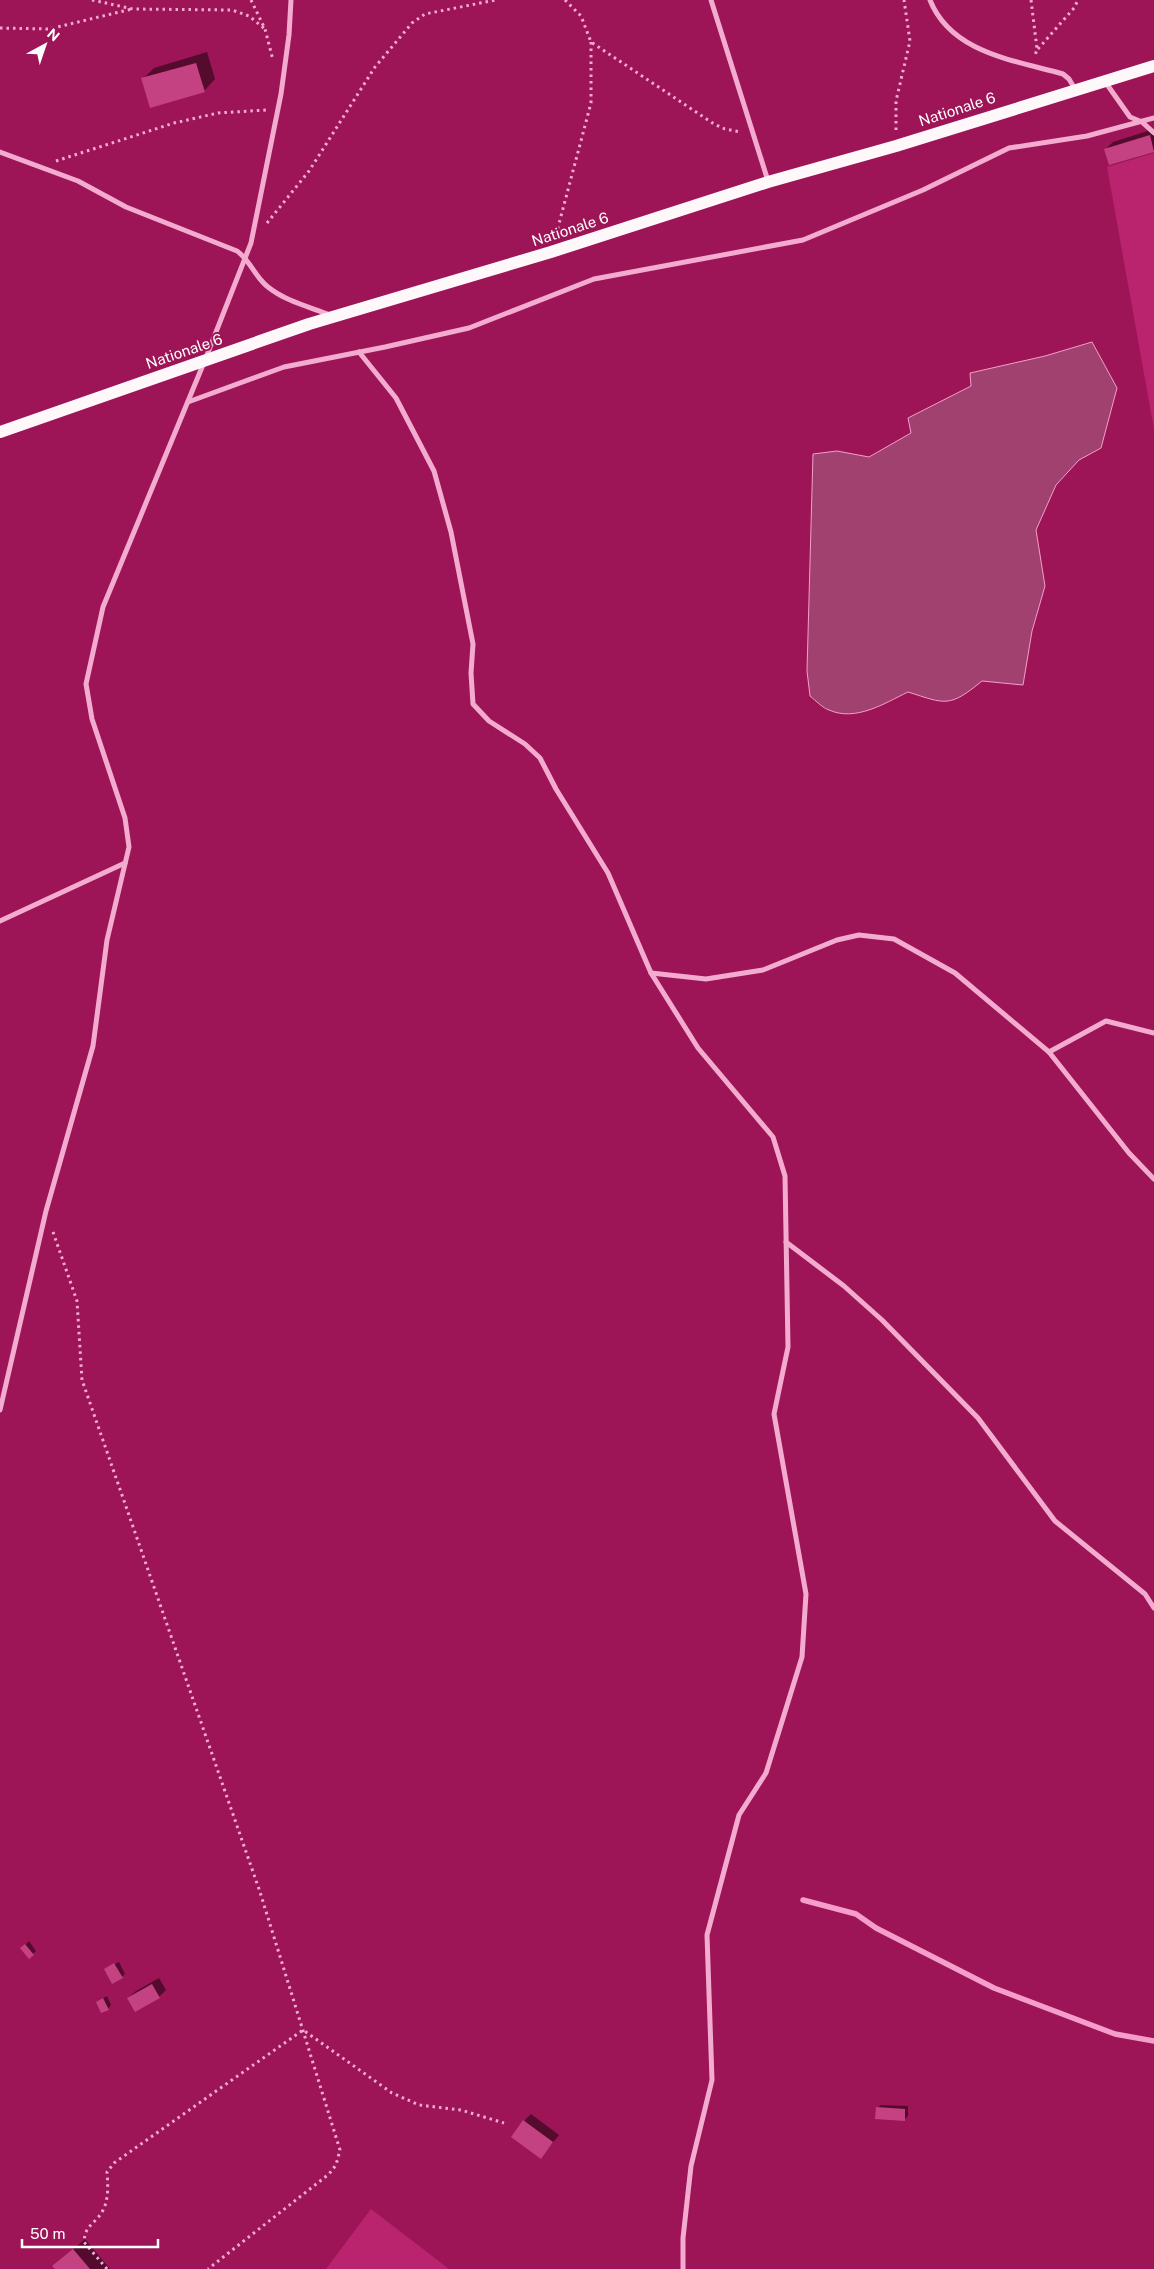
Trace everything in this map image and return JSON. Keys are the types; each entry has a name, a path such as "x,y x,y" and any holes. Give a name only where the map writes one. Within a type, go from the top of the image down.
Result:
{"main road":[{"name":"Nationale 6","path":"0,432 205,360 335,317 552,252 768,182 896,146 1076,88 1154,66"}],"street":[{"path":"0,1410 46,1210 93,1046 107,940 129,847 125,818 92,719 86,684 103,607 188,402 251,243 278,110 289,35 291,0"},
{"path":"711,0 768,182"},
{"path":"930,0 944,24 962,40 998,57 1063,74 1076,88"},
{"path":"1104,80 1130,117 1142,122 1154,133"},
{"path":"188,402 284,367 469,328 594,279 803,240 923,190 1009,148 1087,136 1154,118"},
{"path":"0,152 78,181 126,207 237,251 245,257 253,271 268,288 284,297 335,317"},
{"path":"359,352 396,398 434,471 451,532 473,644 471,673 473,704 489,721 525,744 540,758 556,789 608,873 652,973 698,1048 773,1137 785,1176 788,1347 774,1414 806,1594 802,1657 766,1773 739,1815 707,1935 712,2080 691,2166 683,2238 684,2269"},
{"path":"0,920 126,863"},
{"path":"652,973 706,979 764,970 837,940 859,935 894,939 955,973 1048,1052 1129,1153 1154,1180"},
{"path":"1048,1052 1106,1021 1154,1033"},
{"path":"786,1242 844,1286 882,1320 978,1418 1055,1521 1145,1594 1154,1608"}],"path":[{"path":"92,0 133,9 232,10 248,16 265,29"},
{"path":"252,0 265,29 274,64"},
{"path":"251,243 309,172 375,68 412,23 425,14 496,0"},
{"path":"552,252 591,103 591,42 580,16 565,0"},
{"path":"896,146 896,101 910,41 904,0"},
{"path":"1031,0 1037,49"},
{"path":"1031,66 1037,49 1074,8 1078,0"},
{"path":"0,28 50,29 133,9"},
{"path":"591,42 714,124 725,130 753,133"},
{"path":"39,167 183,121 218,113 278,110"},
{"path":"46,1210 77,1301 82,1380 260,1892 340,2150 336,2165 328,2174 208,2269"},
{"path":"303,2030 392,2093 419,2105 461,2110 504,2123"},
{"path":"107,2269 84,2242 84,2232 103,2211 108,2192 107,2172 114,2163 303,2030"}],"shaded area":[{"path":"1154,153 1154,429 1107,167"},
{"path":"1092,342 1117,388 1101,448 1079,460 1056,485 1036,530 1045,586 1032,631 1023,685 982,681 962,696 947,701 939,701 908,692 870,710 850,714 839,713 822,706 810,696 807,671 813,454 837,451 869,457 911,433 908,418 971,386 970,373 1045,356"},
{"path":"371,2209 449,2269 326,2269"}],"building":[{"path":"196,63 205,92 150,108 141,78"},
{"path":"1150,135 1154,152 1109,165 1104,149"},
{"path":"25,1944 34,1955 29,1959 20,1948"},
{"path":"114,1963 123,1978 112,1984 104,1969"},
{"path":"152,1984 160,1998 135,2012 127,1998"},
{"path":"103,1998 109,2010 101,2013 96,2002"},
{"path":"876,2107 905,2109 905,2121 875,2119"},
{"path":"523,2120 553,2142 541,2159 511,2137"},
{"path":"73,2249 90,2269 55,2269 52,2266"}],"waterway":[{"path":"803,1900 856,1914 876,1928 994,1988 1115,2034 1154,2041"}]}
